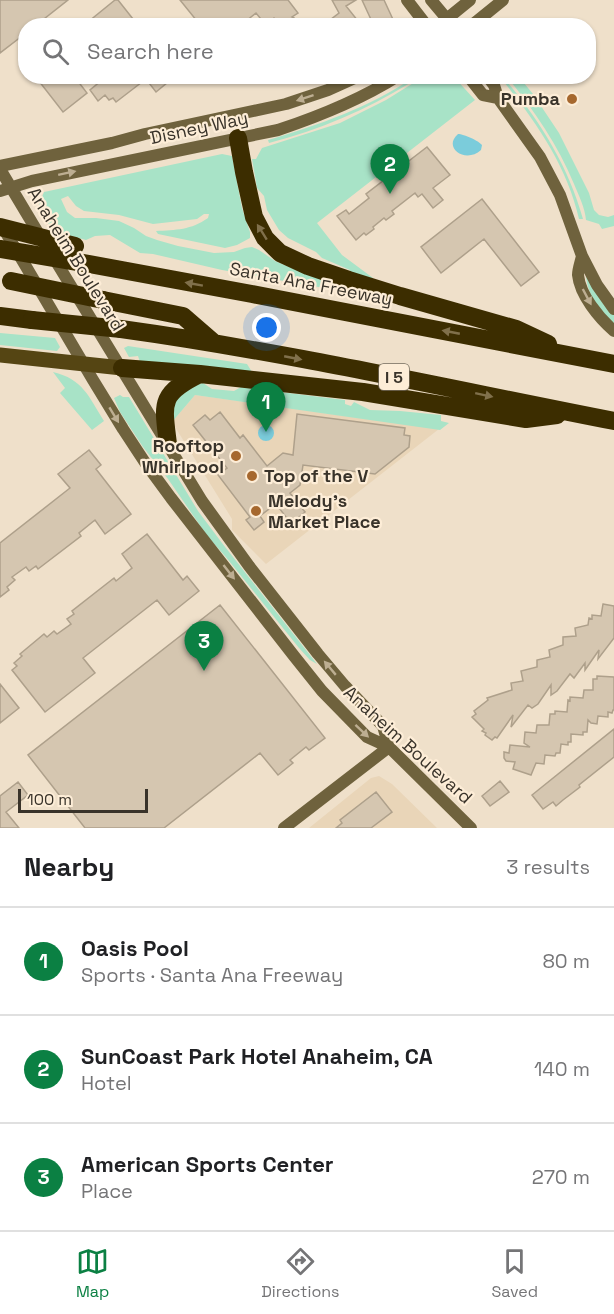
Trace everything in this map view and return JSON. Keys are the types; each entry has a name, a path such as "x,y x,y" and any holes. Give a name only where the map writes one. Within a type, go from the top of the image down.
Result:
{"highway":[{"path":"238,138 254,217 266,238 280,253 308,266 369,286 516,329 570,355"},
{"path":"0,225 76,254"},
{"name":"Santa Ana Freeway","path":"0,249 76,254 125,271 614,364"},
{"path":"5,280 183,316 214,343"},
{"name":"I 5","path":"0,316 121,329 214,343 614,421"},
{"path":"122,368 363,392 526,419 574,413"},
{"path":"168,444 165,414 169,396 176,388 200,374"}],"main road":[{"path":"406,0 421,18"},
{"path":"431,0 442,18"},
{"path":"450,18 470,0"},
{"path":"481,18 503,0"},
{"name":"Disney Way","path":"0,167 286,104 341,84"},
{"name":"Disney Way","path":"5,190 33,181 278,130 317,117 363,97 385,84"},
{"path":"474,84 483,95 498,98"},
{"path":"493,84 498,98 528,138 551,177 582,256 597,285 614,309"},
{"path":"232,116 238,138"},
{"name":"Anaheim Boulevard","path":"0,167 5,190 122,368 202,501 318,654 382,726 389,747"},
{"path":"0,225 84,364"},
{"path":"582,256 578,274 584,291 596,314 614,331"},
{"path":"0,355 122,368"},
{"name":"Anaheim Boulevard","path":"84,364 146,464 322,691 367,736 389,747 471,828"},
{"path":"284,828 389,747"}],"shaded area":[{"path":"195,395 439,429 266,564 232,530 232,519 172,422"},
{"path":"379,776 392,784 437,828 309,828 371,778"}],"green space":[{"path":"408,84 376,102 324,125 269,143 268,140 325,121"},
{"path":"412,84 460,84 475,100 317,223 342,255 373,278 371,280 322,258 279,230 267,210 264,196 257,188 252,159 256,159 262,148 340,123"},
{"path":"505,84 509,84 529,109 561,161 583,219 579,219 574,199 558,161 525,109"},
{"path":"512,84 525,84 533,94 559,133 589,193 594,210 599,215 608,217 614,215 614,226 602,229 599,224 586,220 580,198 561,155 536,115"},
{"path":"222,154 232,156 242,208 250,232 250,238 237,245 225,248 158,234 156,231 189,227 202,222 208,218 209,214 204,214 197,219 153,224 119,215 84,211 76,206 68,196 61,199 67,212 75,218 119,221 157,240 214,253 234,252 252,247 294,269 365,290 364,295 140,253 110,235 95,236 86,240 53,231 38,207 44,192"},
{"path":"586,275 614,315 614,324 595,302"},
{"path":"0,333 55,338 60,347 57,351 0,345"},
{"path":"128,346 247,364 252,372 140,362 138,356 129,357 124,348"},
{"path":"53,372 72,379 78,384 104,421 92,430 60,393 65,388"},
{"path":"203,383 212,389 234,391 241,387 345,400 345,404 351,406 354,402 370,410 441,415 441,421 449,423 440,430 195,395 172,422 171,409 179,388"},
{"path":"120,395 129,397 198,511 317,664 299,648 208,537 120,412 114,398"}],"water":[{"path":"458,134 478,142 482,145 481,150 469,155 458,152 454,149 453,144"},
{"path":"266,425 272,427 274,433 272,439 266,441 260,439 258,433 260,427"}],"building":[{"path":"0,0 68,0 45,18 18,18 18,39 0,53"},
{"path":"118,0 132,18 93,18"},
{"path":"180,0 288,0 298,13 292,17 294,18 260,18 256,13 250,18 195,18"},
{"path":"332,0 356,0 346,6 356,18 333,18 339,13"},
{"path":"362,0 384,0 392,18 370,18"},
{"path":"41,84 80,84 87,93 63,112"},
{"path":"97,84 139,84 116,102 113,98 109,100 105,95 98,101 90,90"},
{"path":"150,84 166,84 156,92"},
{"path":"427,147 450,175 433,188 443,200 433,208 422,194 418,197 415,193 392,211 394,214 386,220 384,218 373,227 374,229 366,235 364,233 356,240 337,216 346,210 349,214 369,198 366,194"},
{"path":"482,199 539,272 521,286 484,239 441,273 421,247"},
{"path":"220,412 240,438 243,435 267,466 283,453 293,455 297,414 405,428 404,435 410,436 409,447 375,474 303,465 300,485 290,493 305,512 291,524 277,505 274,508 273,506 260,516 264,522 254,530 246,520 250,517 218,475 227,468 193,425 205,415 210,420"},
{"path":"89,450 101,465 96,469 131,514 105,534 95,520 79,533 81,536 38,569 36,566 29,571 26,567 12,577 15,580 7,587 9,590 0,597 0,543 70,488 58,474"},
{"path":"147,534 183,580 187,576 199,591 169,615 157,600 83,658 95,673 45,712 12,670 17,666 14,663 22,656 20,654 44,634 47,637 54,631 57,634 71,624 67,619 74,614 72,611 114,578 116,581 132,568 122,554"},
{"path":"603,604 614,606 614,638 598,659 599,650 585,670 585,663 574,678 570,674 551,695 551,685 538,704 532,708 528,705 511,727 513,715 497,738 492,740 485,735 486,733 482,731 484,729 472,717 476,714 474,711 488,700 487,698 512,690 511,683 523,681 521,671 537,667 537,660 550,657 549,650 563,645 563,637 576,636 575,628 588,625 592,615 601,616"},
{"path":"220,605 325,738 309,750 306,747 290,760 293,763 278,775 260,753 164,828 85,828 28,755"},
{"path":"597,676 614,677 614,710 612,713 608,712 608,717 598,716 597,724 588,720 587,732 583,732 583,735 571,734 571,742 568,742 568,745 561,744 560,753 556,753 555,756 545,755 544,764 536,763 531,775 513,769 515,762 506,761 504,758 504,752 509,753 510,745 530,747 524,743 525,732 536,733 537,725 549,725 550,714 555,714 555,711 567,712 570,697 583,698 584,690 593,690 593,679 597,679"},
{"path":"0,684 19,708 0,723"},
{"path":"614,729 614,757 556,806 553,802 543,809 532,795"},
{"path":"500,781 509,792 490,806 482,796"},
{"path":"18,782 28,795 6,812 19,828 0,828 0,796"},
{"path":"376,792 392,812 371,828 336,828 342,823 340,820"}],"place":[{"name":"Pumba","path":"572,99"},
{"name":"SunCoast Park Hotel Anaheim, CA","path":"390,194"},
{"name":"Oasis Pool","path":"266,432"},
{"name":"Rooftop Whirlpool","path":"236,456"},
{"name":"Top of the V","path":"252,476"},
{"name":"Melody's Market Place","path":"256,511"},
{"name":"American Sports Center","path":"204,671"}]}
